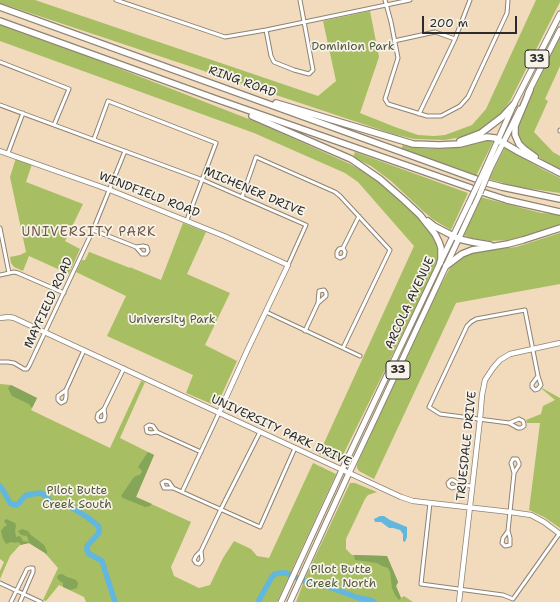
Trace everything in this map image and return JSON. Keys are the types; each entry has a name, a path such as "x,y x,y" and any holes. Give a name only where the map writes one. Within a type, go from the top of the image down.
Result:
{"highway":[{"name":"RING ROAD","path":"0,7 476,179"},
{"name":"RING ROAD","path":"0,21 216,99 471,188"},
{"path":"220,86 413,144 460,144 488,137 500,141 558,172"},
{"path":"530,90 515,126 515,135 519,144 524,149 558,172"},
{"path":"216,99 351,159 380,179 434,226 456,238 495,246"},
{"path":"438,145 463,140 481,133 502,117 514,104"},
{"path":"487,182 502,187 560,199"},
{"path":"482,192 507,200 560,212"},
{"path":"420,215 435,234 439,242 441,255 440,263"},
{"path":"446,266 462,254 472,250 523,240 560,228"}],"main road":[{"name":"ARCOLA AVENUE","path":"290,602 302,573 446,266 456,238 500,141 514,104 560,14"},
{"name":"ARCOLA AVENUE","path":"500,141 530,90 560,30"},
{"name":"ARCOLA AVENUE","path":"281,602 440,263 456,238"}],"street":[{"path":"116,0 226,37 410,0"},
{"path":"266,30 271,56 274,62 309,74 313,70 300,0"},
{"path":"385,0 398,58 385,99 388,104 427,116 441,116 460,106 468,97 507,13 508,0"},
{"path":"420,114 455,39 470,0"},
{"path":"394,41 435,32 455,39"},
{"path":"0,62 69,89 54,125"},
{"path":"94,139 108,101 216,143 203,180 186,220"},
{"name":"MICHENER DRIVE","path":"0,105 203,180 306,225 219,413"},
{"path":"8,154 23,113"},
{"name":"WINDFIELD ROAD","path":"0,150 110,190 186,220 288,265"},
{"name":"MAYFIELD ROAD","path":"0,362 14,363 24,369 27,369 29,366 93,230 125,151"},
{"path":"242,197 256,157 340,196 390,250 343,348"},
{"path":"343,248 359,216"},
{"path":"0,228 9,273"},
{"path":"93,230 136,247"},
{"path":"0,275 14,272 18,273 64,293"},
{"path":"305,331 318,303"},
{"path":"509,423 520,419 523,421 524,425 523,428 520,429 509,423 440,414 429,407 467,326 476,319 525,310 538,376"},
{"path":"266,312 360,356"},
{"name":"UNIVERSITY PARK DRIVE","path":"0,318 14,318 401,497 413,501 531,515 544,522 560,534"},
{"name":"TRUESDALE DRIVE","path":"459,602 482,395 485,380 500,360 510,354 560,343"},
{"path":"66,390 84,350"},
{"path":"104,409 124,368"},
{"path":"182,492 219,413"},
{"path":"157,432 201,452"},
{"path":"201,551 260,432"},
{"path":"173,488 260,527 295,448"},
{"path":"508,530 502,543 505,546 510,545 508,530 514,473"},
{"path":"461,485 472,486"},
{"path":"430,503 421,584 460,588 503,595 513,599 516,602"},
{"path":"513,599 560,534"},
{"path":"11,602 27,569 33,568 33,572 20,602"},
{"path":"0,583 41,602"}],"green space":[{"name":"Dominion Park","path":"0,0 35,0 318,96 336,81 323,21 370,11 379,57 360,113 418,135 434,136 445,135 472,125 486,109 536,0 560,0 560,2 510,101 496,120 467,136 445,140 414,139 393,134 0,3"},
{"path":"0,24 51,42 259,123 350,164 384,185 427,227 435,239 438,254 436,266 342,457 335,460 319,454 414,246 358,182 345,173 254,133 0,41"},
{"path":"560,36 560,66 545,99 548,101 534,132 553,152 560,156 560,169 543,160 523,145 518,135 518,128 526,104"},
{"path":"488,140 493,142 476,176 401,149 403,145 416,148 453,148"},
{"path":"505,147 560,178 560,193 518,187 489,179"},
{"path":"355,152 468,193 451,230 434,220 391,181 371,166 353,157"},
{"path":"16,158 32,164 26,182 83,204 65,241 80,249 69,274 29,256 23,271 14,267 11,263 10,257 26,252 10,177"},
{"path":"480,197 541,213 560,214 560,224 509,240 490,241 471,238 463,235"},
{"name":"University Park","path":"183,223 206,232 187,274 230,293 205,345 237,361 218,403 214,405 186,393 193,375 107,336 126,296 76,272 82,260 85,260 89,252 87,251 161,280"},
{"path":"560,233 560,284 456,303 374,479 359,471 357,465 360,458 425,315 451,266 457,259 467,253 516,247"},
{"name":"Pilot Butte Creek South","path":"141,381 145,382 120,438 154,455 136,497 191,522 171,567 174,576 199,588 210,585 223,558 234,541 251,549 257,556 269,558 313,463 336,474 277,602 86,602 84,597 59,585 46,601 43,600 58,568 45,553 29,543 20,545 10,556 0,579 0,571 4,562 0,559 0,384 11,385 37,398 31,410 110,448"},
{"path":"11,385 37,398 32,408 29,404 12,396 8,388"},
{"path":"542,388 560,398 560,528 544,517 529,510 540,423 527,423 526,420 541,414 543,406 555,400"},
{"path":"148,452 154,455 136,497 152,504 145,507 121,496 134,477 141,474 142,471 138,467"},
{"name":"Pilot Butte Creek North","path":"350,483 355,483 377,492 368,495 365,499 346,539 346,549 352,555 387,556 398,582 396,586 401,598 404,596 413,602 296,602 306,576"},
{"path":"6,519 15,523 16,537 20,536 23,541 29,542 27,536 21,535 18,531 22,529 28,531 44,545 47,555 29,543 20,545 18,542 11,542 6,544 1,531 7,525 4,521"},
{"path":"354,555 387,556 398,582 396,586 401,598 399,600 395,595 388,568 377,563 355,560"},
{"path":"62,574 76,580 78,583 77,588 70,590 63,587 63,583 57,578 58,575"}],"water":[{"path":"384,516 407,527 407,537 405,542 403,541 403,534 400,530 389,528 381,522 375,522 374,519"}],"waterway":[{"path":"0,486 12,504 17,505 25,496 41,493 47,497 55,507 69,507 74,509 99,527 99,533 87,546 87,550 89,554 102,561 115,602"},
{"path":"75,510 79,510 83,506"},
{"path":"258,602 272,577 275,574 281,573 286,573 304,581 318,583 374,602"},
{"path":"325,586 329,583"}],"district":[{"name":"UNIVERSITY PARK","path":"89,233"}]}
